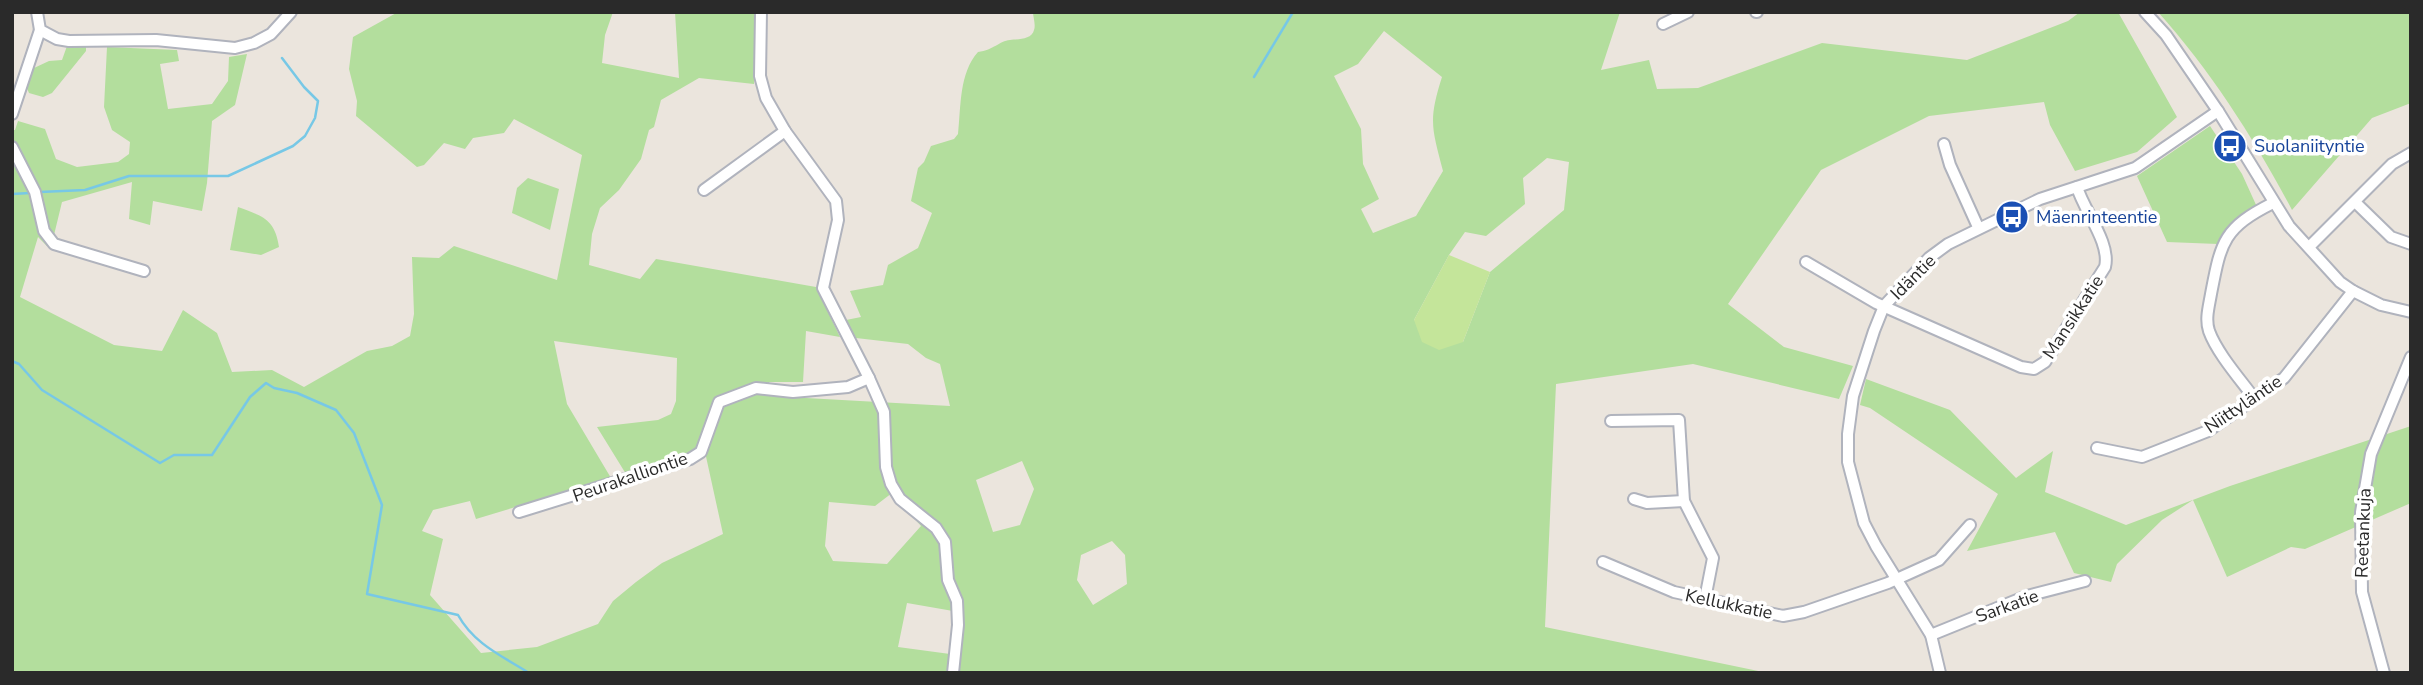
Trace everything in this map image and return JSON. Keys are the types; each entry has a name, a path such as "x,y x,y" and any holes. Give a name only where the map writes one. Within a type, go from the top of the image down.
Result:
{"street":[{"path":"12,114 40,30 37,12"},
{"path":"40,30 57,39 69,41 156,40 235,48 254,43 271,34 291,12"},
{"path":"761,12 760,76 766,98 785,131 836,201 838,220 824,288 884,412 886,467 891,484 900,499 936,528 945,542 948,580 957,601 958,625 953,673"},
{"path":"1662,24 1688,12"},
{"path":"2145,12 2166,35 2218,111 2289,226 2340,282 2381,305 2411,312"},
{"name":"Idäntie","path":"1940,673 1931,635 1875,546 1864,523 1849,462 1848,434 1853,396 1884,306 1928,258 1978,228 2040,200 2134,168 2218,111"},
{"path":"704,190 785,131"},
{"path":"1944,144 1950,165 1978,228"},
{"path":"12,147 35,192 44,231 54,244 144,271"},
{"path":"2309,247 2392,164 2411,153"},
{"name":"Mansikkatie","path":"1884,306 2021,367 2029,369 2041,366 2107,260 2104,245 2082,203 2077,187"},
{"path":"2355,202 2391,237 2411,244"},
{"path":"2254,398 2215,342 2207,319 2218,258 2230,231 2243,219 2273,203"},
{"path":"1806,262 1884,306"},
{"name":"Niittyläntie","path":"2097,449 2142,457 2208,430 2284,378 2353,291"},
{"name":"Reetankuja","path":"2384,673 2362,592 2361,513 2371,454 2411,357"},
{"name":"Peurakalliontie","path":"519,512 690,459 701,452 719,402 757,388 793,392 848,387 869,377"},
{"path":"1611,421 1679,420 1684,501 1713,558 1705,599"},
{"path":"1634,499 1647,503 1684,501"},
{"name":"Kellukkatie","path":"1603,562 1674,592 1783,616 1804,612 1897,579 1939,560 1970,525"},
{"name":"Sarkatie","path":"1931,635 2027,596 2085,581"}],"green space":[{"path":"398,12 613,12 605,35 602,63 679,78 675,12 755,13 754,84 699,78 661,100 641,159 619,190 600,208 592,234 589,265 640,279 656,259 816,287 840,337 806,331 803,382 769,382 770,396 950,406 940,364 926,358 908,344 856,338 846,320 861,317 850,291 883,285 888,265 918,248 932,213 911,201 918,168 924,162 931,146 954,139 958,134 964,80 972,60 978,52 1006,41 1030,36 1035,28 1033,12 1620,12 1601,70 1649,60 1657,89 1698,88 1822,43 1967,60 2068,21 2080,12 2118,12 2177,117 2137,152 2075,171 2050,125 2044,102 1929,116 1821,170 1728,304 1784,347 1853,366 1839,399 1693,364 1556,384 1545,627 1768,673 12,673 12,130 15,130 18,121 45,129 56,159 77,167 118,162 129,154 130,142 112,130 104,107 107,47 177,50 179,61 160,64 168,109 212,104 228,81 229,57 247,54 235,105 212,121 202,211 153,201 150,225 129,219 132,182 62,202 54,235 47,246 38,237 20,297 114,345 162,351 183,310 217,333 232,372 272,370 304,387 367,351 392,346 410,336 414,314 412,257 439,258 454,246 557,280 582,155 514,119 504,133 473,138 465,149 444,143 424,165 417,167 356,116 357,101 349,69 353,37","holes":["1384,31 1442,77 1433,124 1443,171 1416,216 1373,233 1361,209 1379,199 1363,164 1361,129 1334,76 1358,64","1547,158 1569,162 1564,210 1490,272 1463,342 1414,320 1449,255 1465,232 1486,236 1525,204 1523,178","554,341 677,358 676,401 671,414 658,420 597,427 626,474 705,452 723,534 662,563 613,601 598,624 537,647 481,653 430,595 443,539 422,531 433,510 470,501 476,519 611,478 567,404","1022,461 1034,489 1020,525 993,532 976,480","892,493 921,526 887,564 833,561 825,546 829,502 875,506","1112,541 1125,555 1127,584 1093,605 1077,580 1081,555","907,603 953,611 955,627 950,654 898,647"]},
{"path":"2158,12 2411,12 2411,103 2372,118 2292,210 2231,107 2196,58"},
{"path":"67,46 86,47 86,51 52,93 43,97 29,93 26,86 34,68 49,61 62,60"},
{"path":"2210,126 2242,174 2257,207 2228,226 2218,244 2167,242 2137,176"},
{"path":"528,178 559,189 550,230 512,213 517,188"},
{"path":"238,207 271,224 279,247 261,255 230,250"},
{"path":"1449,255 1490,272 1463,342 1439,350 1422,342 1414,320"},
{"path":"1866,379 1950,410 2016,478 2053,451 2045,492 2126,525 2230,486 2411,426 2411,503 2305,549 2291,547 2227,577 2193,500 2162,520 2117,564 2111,582 2074,573 2055,532 1967,551 1998,494 1870,408 1860,405"}],"waterway":[{"path":"1254,77 1293,12"},
{"path":"40,192 85,190 129,176 228,176 293,146 305,136 315,118 318,101 282,58"},
{"path":"12,194 30,193"},
{"path":"12,361 19,364 42,390 160,463 174,455 212,455 250,397 266,383 336,410 354,433 382,505 367,594 458,615 480,642 529,673"}],"place":[{"name":"Suolaniityntie","path":"2230,146"},
{"name":"Mäenrinteentie","path":"2012,217"}]}
